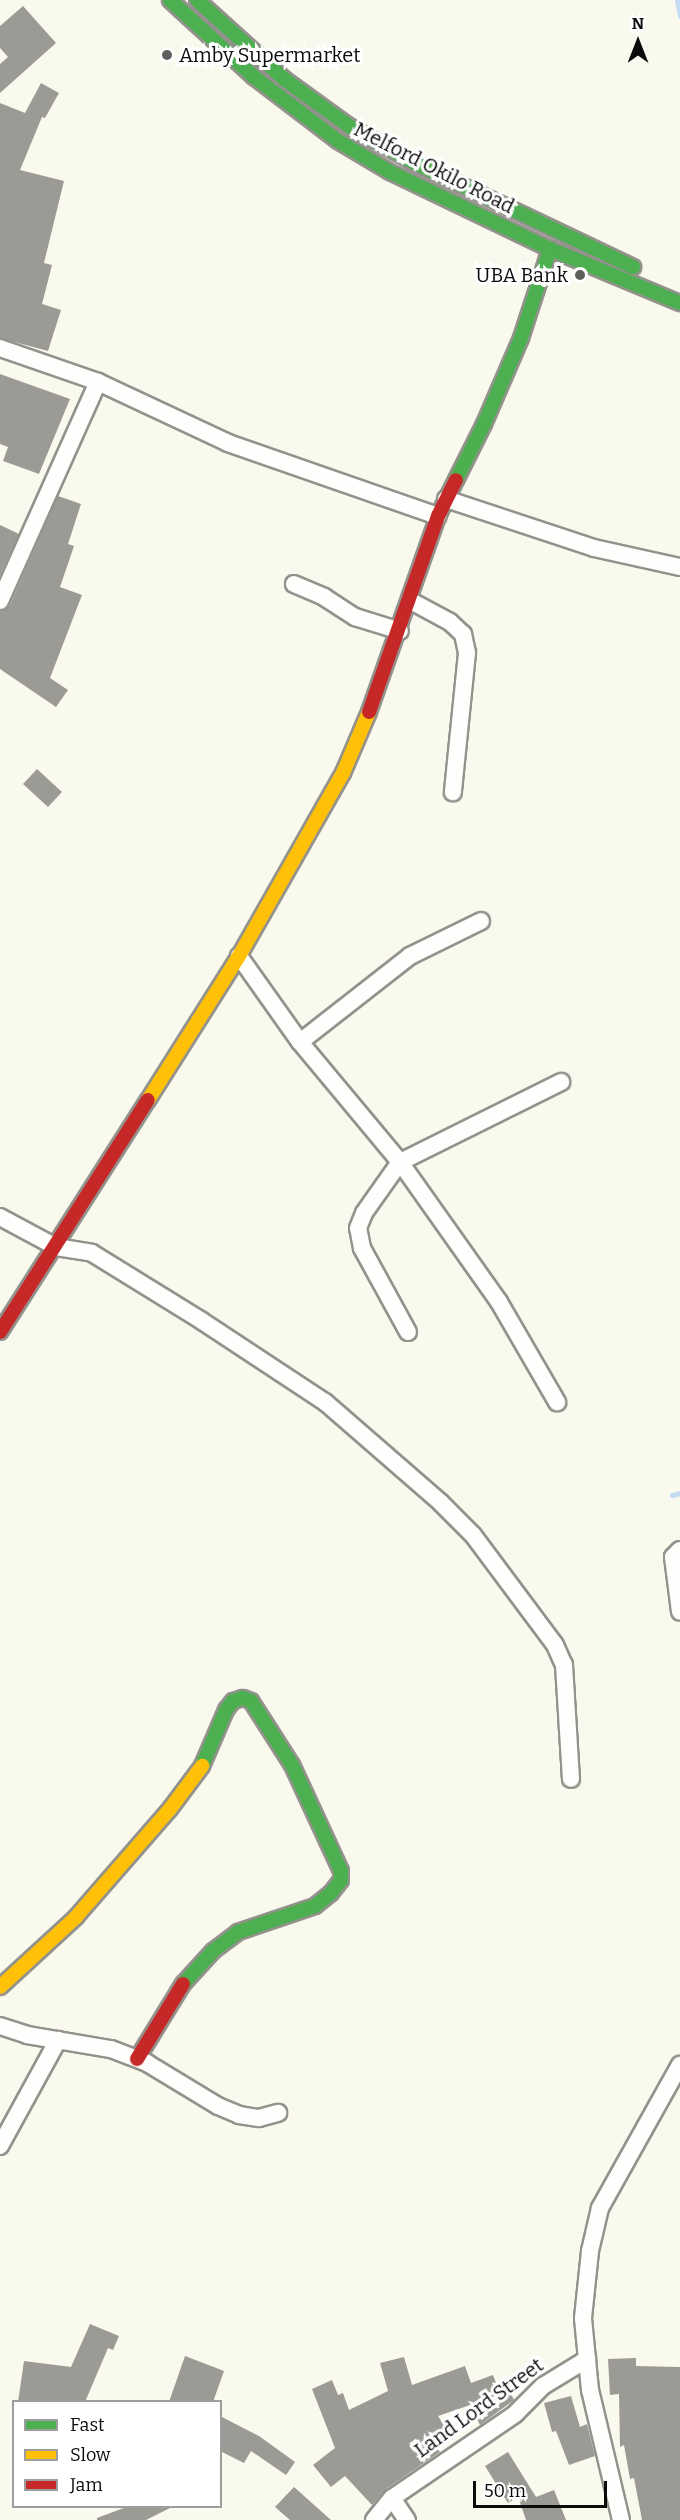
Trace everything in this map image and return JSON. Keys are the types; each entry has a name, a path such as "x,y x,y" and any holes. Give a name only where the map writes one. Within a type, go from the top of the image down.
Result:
{"street":[{"name":"Melford Okilo Road","path":"170,0 254,76 338,141 390,172 550,249 680,303"},
{"name":"Melford Okilo Road","path":"196,0 284,79 349,126 413,162 650,274"},
{"path":"0,1332 239,956 343,773 400,632 438,516 484,424 521,338 550,249"},
{"path":"0,348 98,382 228,443 438,516"},
{"path":"0,601 98,382"},
{"path":"446,499 594,548 680,567"},
{"path":"294,584 324,597 355,617 400,632"},
{"path":"411,600 450,622 463,634 467,653 453,792"},
{"path":"300,1042 410,956 481,921"},
{"path":"239,956 300,1042 400,1162 499,1302 557,1402"},
{"path":"408,1332 362,1248 358,1228 364,1213 400,1162 561,1082"},
{"path":"0,1217 56,1247 92,1252 325,1402 407,1471 473,1535 555,1645 564,1665 571,1779"},
{"path":"680,1550 673,1557 680,1612"},
{"path":"0,1987 76,1917 170,1809 198,1774 213,1746 226,1710 233,1701 243,1698 251,1701 292,1765 340,1871 341,1880 331,1893 315,1906 238,1932 213,1951 183,1983 137,2059"},
{"path":"0,2026 27,2036 111,2049 137,2059 239,2115 259,2118 278,2113"},
{"path":"0,2146 58,2040"},
{"path":"621,2520 590,2390 583,2318 590,2251 600,2208 680,2065"},
{"name":"Land Lord Street","path":"374,2520 392,2498 514,2414 543,2386 587,2359"},
{"path":"392,2498 407,2520"}],"building":[{"path":"23,6 56,43 0,93 0,64 8,57 0,48 0,26"},
{"path":"41,83 59,93 45,118 42,117 20,170 64,181 44,263 52,265 42,304 61,310 48,351 0,338 0,103 25,113"},
{"path":"0,374 70,399 39,474 3,461 8,447 0,444"},
{"path":"58,496 81,504 68,544 74,546 60,587 82,595 50,678 68,690 56,707 0,669 0,611 10,605"},
{"path":"0,525 19,534 0,575"},
{"path":"37,769 62,792 48,807 23,784"},
{"path":"90,2324 119,2336 113,2350 108,2348 86,2400 18,2400 24,2361 71,2367"},
{"path":"185,2356 224,2371 214,2400 170,2400"},
{"path":"404,2357 412,2385 465,2366 471,2383 493,2375 501,2396 510,2392 514,2400 480,2425 470,2405 438,2416 453,2439 438,2449 440,2452 386,2489 372,2505 345,2476 331,2487 313,2465 335,2448 312,2389 332,2380 338,2395 343,2393 349,2410 388,2391 380,2363"},
{"path":"636,2358 636,2366 680,2367 680,2520 642,2520 634,2478 630,2479 624,2445 620,2447 619,2394 610,2395 608,2359"},
{"path":"571,2396 580,2427 587,2424 595,2456 569,2465 556,2431 552,2432 544,2403"},
{"path":"222,2417 259,2436 295,2462 286,2475 251,2451 244,2463 222,2452"},
{"path":"508,2452 536,2497 554,2490 566,2520 526,2520 518,2497 508,2503 485,2466"},
{"path":"294,2487 331,2520 290,2520 275,2507"},
{"path":"124,2508 170,2508 146,2520 97,2520 97,2518"}],"waterway":[{"path":"677,0 680,16"},
{"path":"672,1495 680,1493"}],"traffic: fast":[{"path":"170,0 254,77 338,141 390,172 550,249 680,303"},
{"path":"197,0 284,79 349,126 413,162 633,267"},
{"path":"456,480 484,424 521,338 550,249"},
{"path":"183,1984 213,1951 238,1932 315,1906 331,1893 341,1880 341,1871 292,1765 251,1701 243,1698 233,1701 226,1710 202,1766"}],"traffic: slow":[{"path":"148,1100 239,956 343,773 369,712"},
{"path":"0,1987 76,1917 170,1809 202,1766"}],"traffic: jam":[{"path":"369,712 438,516 456,480"},
{"path":"0,1332 148,1100"},
{"path":"137,2059 183,1984"}],"place":[{"name":"Amby Supermarket","path":"167,55"},
{"name":"UBA Bank","path":"580,275"}]}
